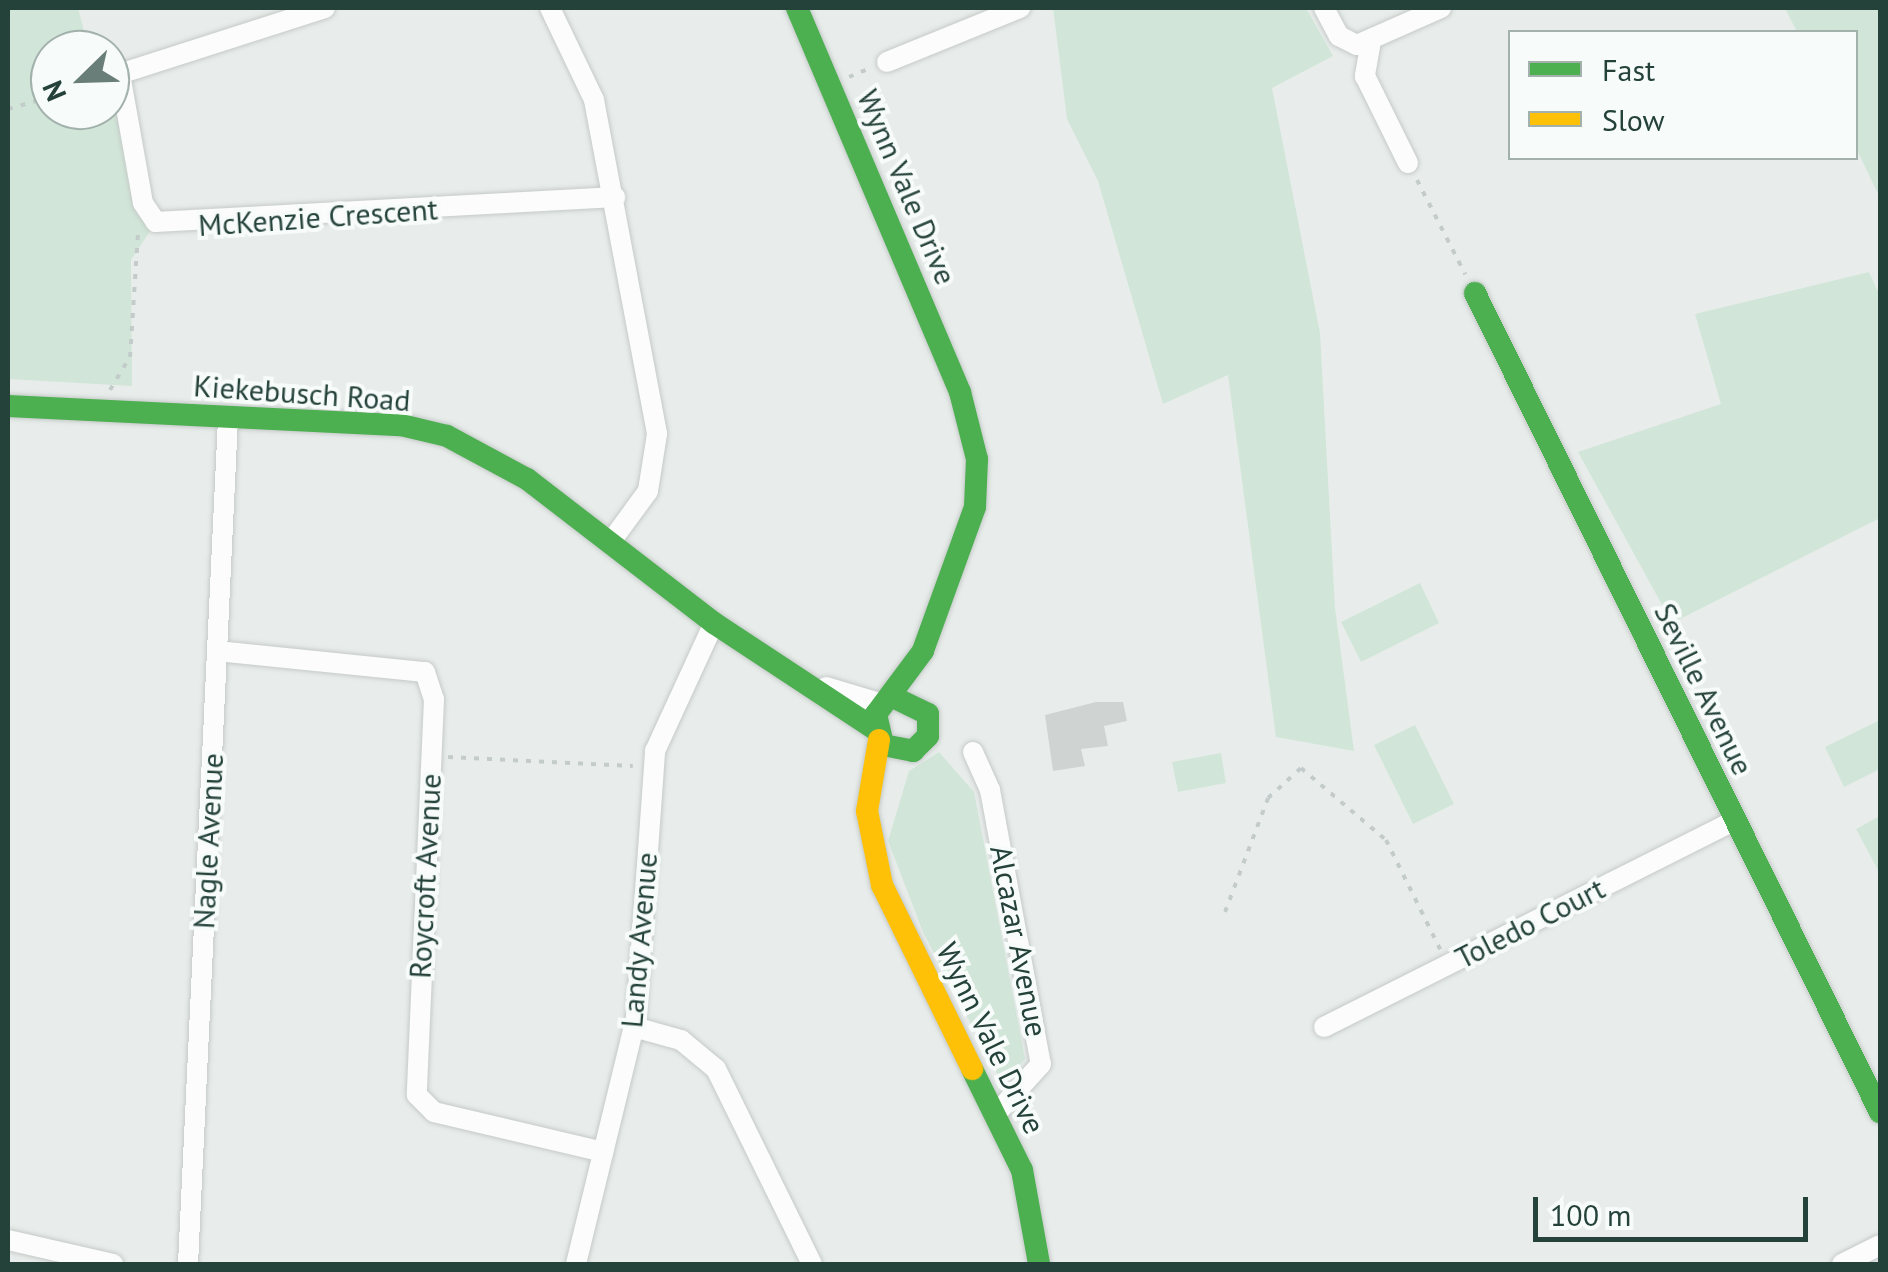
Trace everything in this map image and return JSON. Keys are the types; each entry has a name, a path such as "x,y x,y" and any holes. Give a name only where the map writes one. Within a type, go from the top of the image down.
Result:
{"main road":[{"name":"Wynn Vale Drive","path":"797,8 960,392 980,423 993,483 925,710 928,736 886,781 873,842"},
{"name":"Seville Avenue","path":"1474,293 1880,1112"},
{"name":"Wynn Vale Drive","path":"960,392 979,476 975,507 923,651 889,701 877,735 867,798 887,896 996,1114 1028,1188 1039,1264"},
{"name":"Kiekebusch Road","path":"8,406 448,436 527,479 714,623 815,682 877,735"},
{"path":"889,701 925,710"},
{"path":"877,735 913,751"}],"street":[{"path":"151,217 118,98 120,74 326,8"},
{"path":"550,8 594,100 658,461 610,543"},
{"path":"887,62 1020,8"},
{"path":"1324,8 1339,36 1371,41 1440,8"},
{"path":"1371,41 1365,76 1408,163"},
{"name":"McKenzie Crescent","path":"151,217 180,226 614,198"},
{"name":"Nagle Avenue","path":"188,1264 228,418"},
{"name":"Landy Avenue","path":"576,1264 634,1027 653,767 659,734 714,623"},
{"name":"Roycroft Avenue","path":"217,651 414,664 432,682 417,1095 434,1112 603,1152"},
{"name":"Kiekebusch Road","path":"815,682 889,701"},
{"name":"Alcazar Avenue","path":"973,752 990,790 1042,1064 996,1114"},
{"name":"Toledo Court","path":"1324,1027 1736,820"},
{"path":"634,1027 680,1040 716,1069 812,1264"},
{"path":"8,1240 113,1264"},
{"path":"1842,1264 1880,1245"}],"path":[{"path":"830,84 887,62"},
{"path":"1408,163 1474,293"},
{"path":"97,411 130,357 130,256 151,217"},
{"path":"431,756 653,767"},
{"path":"1225,912 1268,798 1301,768 1386,840 1448,964"}],"green space":[{"path":"8,8 78,8 84,30 30,30 30,130 130,130 130,115 156,222 131,260 132,386 8,379"},
{"path":"1053,8 1306,8 1333,56 1272,88 1320,333 1335,608 1354,751 1276,737 1228,375 1163,404 1098,181 1067,119"},
{"path":"1785,8 1880,8 1880,198 1858,152 1858,30 1796,30"},
{"path":"1869,272 1880,296 1880,518 1672,623 1578,452 1721,404 1695,314"},
{"path":"1420,583 1439,623 1361,662 1341,622"},
{"path":"1880,720 1880,769 1844,787 1825,747"},
{"path":"1415,725 1454,804 1413,824 1374,745"},
{"path":"939,752 974,792 1025,1059 1002,1083 923,932 888,841 909,771"},
{"path":"1221,753 1226,783 1178,792 1172,762"},
{"path":"1880,816 1880,871 1879,872 1856,829"}],"building":[{"path":"1096,702 1123,702 1127,721 1104,726 1108,746 1081,749 1085,766 1053,771 1045,715"}],"traffic: fast":[{"path":"797,8 960,392 977,459 975,507 923,651 876,714 883,745 913,751 928,736 928,714 895,698"},
{"path":"1475,293 1880,1112"},
{"path":"8,406 401,425 447,436 527,479 714,623 875,729"},
{"path":"972,1069 1022,1170 1039,1264"}],"traffic: slow":[{"path":"879,740 867,811 882,885 972,1069"}]}
